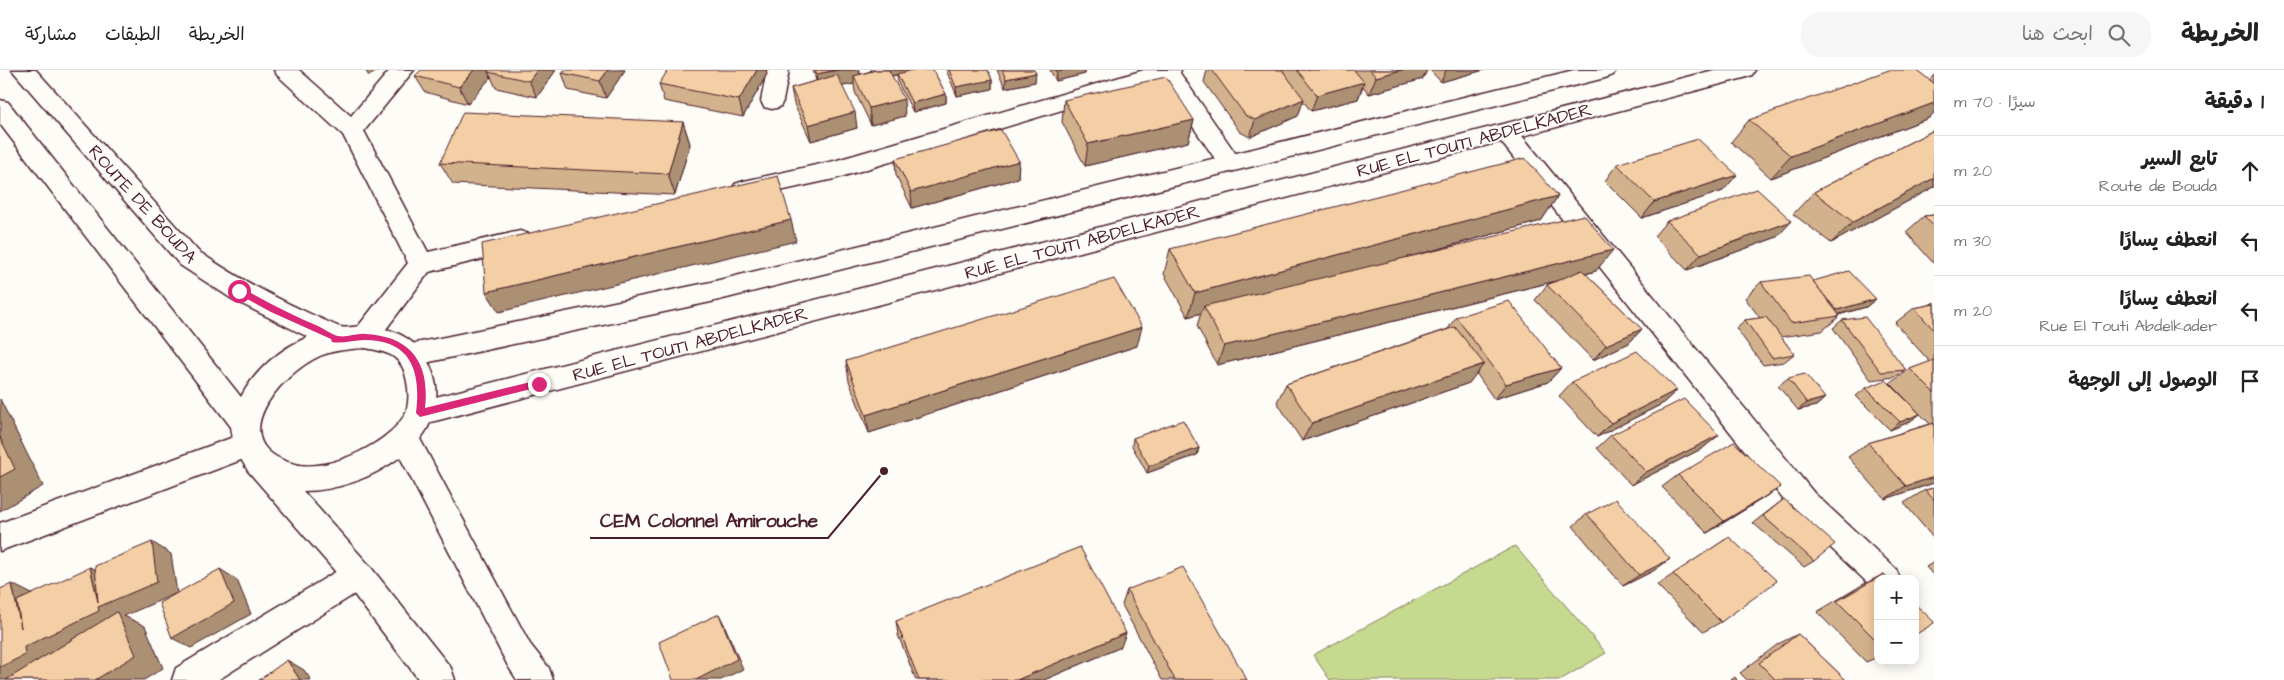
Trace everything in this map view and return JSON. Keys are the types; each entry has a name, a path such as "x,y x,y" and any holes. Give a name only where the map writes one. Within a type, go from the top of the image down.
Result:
{"street":[{"name":"ROUTE DE BOUDA","path":"23,70 189,258 212,275 274,310 334,337 335,340"},
{"path":"286,70 352,130 421,264"},
{"path":"352,130 403,70"},
{"path":"772,101 778,70"},
{"path":"718,196 834,170 1168,70 1230,163"},
{"name":"RUE EL TOUTI ABDELKADER","path":"411,355 711,292 1605,70"},
{"name":"RUE EL TOUTI ABDELKADER","path":"412,425 1744,70"},
{"path":"0,108 250,444 358,575 439,680"},
{"path":"1506,132 1804,503 1881,575"},
{"path":"365,337 421,264 546,235"},
{"path":"365,337 392,341 411,355 419,369 423,391 412,425 380,455 356,469 332,476 310,479 287,477 250,444 255,396 275,371 303,351 335,340 365,337"},
{"path":"412,425 519,656 537,680"},
{"path":"0,537 250,444"},
{"path":"188,680 358,575"}],"green space":[{"path":"1515,546 1606,653 1560,680 1330,680 1313,655"}],"building":[{"path":"421,70 474,70 459,87 415,76"},
{"path":"489,70 537,70 529,81 488,72"},
{"path":"564,70 608,70 600,81 562,73"},
{"path":"668,70 757,70 739,100 659,84"},
{"path":"815,70 838,70 816,74"},
{"path":"876,70 889,70 904,99 869,108 854,76"},
{"path":"913,70 933,70 946,94 912,103 897,74"},
{"path":"949,70 988,70 992,80 956,87"},
{"path":"1002,70 1034,70 1036,73 1006,79"},
{"path":"1212,70 1282,70 1304,99 1255,120 1245,115"},
{"path":"1297,70 1354,70 1364,82 1317,95"},
{"path":"1370,70 1401,70 1376,77"},
{"path":"1889,70 1916,70 1934,83 1934,103 1791,156 1749,120"},
{"path":"837,75 855,112 808,125 791,88"},
{"path":"1166,77 1194,120 1088,144 1064,100"},
{"path":"463,112 683,122 668,174 440,163"},
{"path":"1001,130 1019,161 911,192 895,159"},
{"path":"1934,130 1934,178 1853,222 1814,192"},
{"path":"1698,139 1737,175 1654,202 1617,164"},
{"path":"1525,158 1558,196 1195,293 1170,249"},
{"path":"778,176 791,220 486,292 482,244"},
{"path":"1757,189 1792,221 1701,254 1667,221"},
{"path":"1584,215 1613,250 1224,346 1204,306"},
{"path":"1934,215 1934,227 1924,216"},
{"path":"1582,270 1642,329 1606,345 1547,285"},
{"path":"1849,271 1876,299 1837,310 1813,281"},
{"path":"1809,276 1840,316 1791,323 1761,282"},
{"path":"1114,279 1142,327 866,415 846,361"},
{"path":"1509,301 1561,368 1506,384 1456,317"},
{"path":"1934,304 1934,330 1914,308"},
{"path":"1766,317 1794,354 1772,358 1745,320"},
{"path":"1865,317 1906,370 1881,372 1842,320"},
{"path":"1455,327 1484,364 1312,423 1286,384"},
{"path":"1637,351 1677,390 1611,423 1572,382"},
{"path":"1934,360 1934,393 1910,369"},
{"path":"1805,374 1825,398 1807,403 1788,378"},
{"path":"1886,380 1920,414 1900,422 1866,388"},
{"path":"1684,399 1719,435 1646,472 1611,435"},
{"path":"1183,420 1199,448 1149,466 1133,438"},
{"path":"1934,423 1934,477 1906,486 1868,443"},
{"path":"0,437 15,469 0,477"},
{"path":"1734,442 1781,487 1724,521 1678,475"},
{"path":"1934,488 1934,500 1925,490"},
{"path":"1616,499 1670,559 1639,575 1587,514"},
{"path":"1784,499 1835,544 1814,561 1763,516"},
{"path":"1729,537 1777,581 1721,622 1673,574"},
{"path":"152,542 157,582 98,607 99,611 24,647 25,655 0,667 0,589 12,584 21,628 17,601 90,567 98,602 95,566"},
{"path":"1080,547 1126,633 1017,680 919,680 896,621"},
{"path":"1183,567 1247,680 1175,680 1127,590"},
{"path":"220,569 234,603 172,638 159,603"},
{"path":"1874,580 1874,638 1837,601"},
{"path":"1919,608 1934,622 1919,632"},
{"path":"117,612 136,655 95,680 6,680"},
{"path":"719,614 737,659 696,680 673,680 659,642"},
{"path":"1798,634 1846,680 1776,680 1759,663"},
{"path":"287,660 300,680 259,680"}],"place":[{"name":"CEM Colonnel Amirouche","path":"884,471"}],"route":[{"path":"239,291 274,310 334,337 335,340 365,337 392,341 411,355 419,369 423,391 420,413 539,384"}]}
